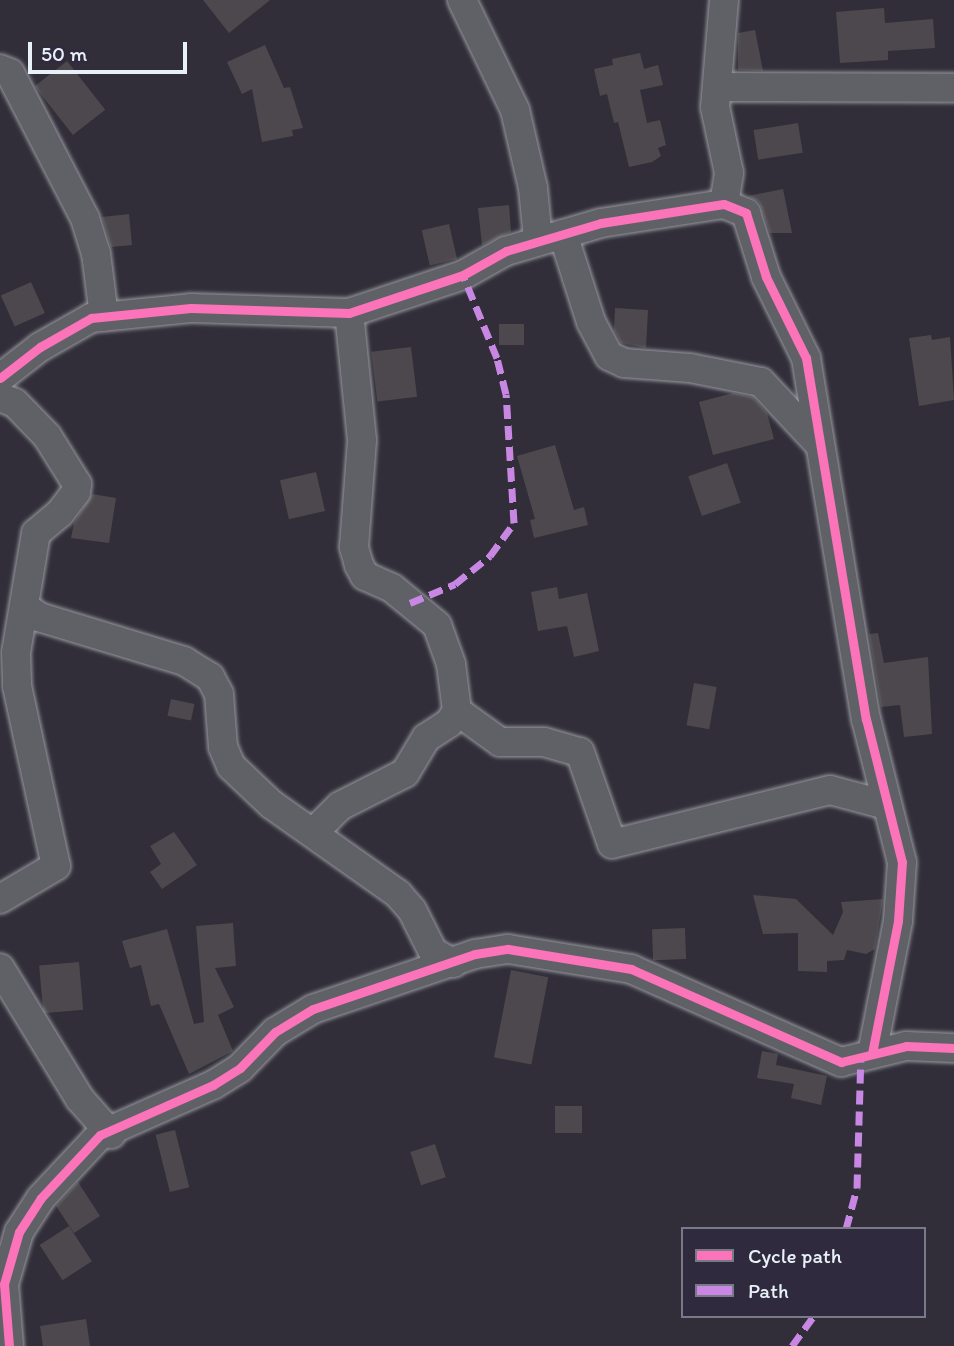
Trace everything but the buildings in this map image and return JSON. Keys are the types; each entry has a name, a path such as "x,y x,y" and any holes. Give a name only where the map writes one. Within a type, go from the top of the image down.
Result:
{"street":[{"path":"462,0 515,110 533,188 550,237 609,356 624,363 690,369 761,382 818,443"},
{"path":"724,0 720,88 715,107 729,173 724,204"},
{"path":"0,69 10,73 85,218 96,253 104,316"},
{"path":"720,88 954,88"},
{"path":"0,378 78,324 104,316 203,307 349,313 463,275 506,251 550,237 639,216 724,204 750,218 766,276 800,340 810,377 818,443 886,805 899,849 902,882 872,1053"},
{"path":"313,833 340,806 405,773 426,738 449,723 457,710 451,664 437,625 392,588 365,576 354,547 362,440 349,313"},
{"path":"0,397 15,403 47,436 76,484 76,492 60,513 36,533 16,653 17,686 57,860 50,872 0,899"},
{"path":"24,606 39,617 175,658 210,677 219,694 226,758 263,797 398,894 412,910 433,952 453,963"},
{"path":"457,710 500,742 544,742 580,752 612,844 830,790 886,805"},
{"path":"9,1346 2,1283 19,1232 41,1198 100,1135 111,1134 231,1074 275,1032 313,1009 453,963 501,949 579,958 664,980 831,1060 853,1060 906,1046 954,1048"},
{"path":"0,968 80,1100 111,1134"}],"marked path":[{"path":"410,603 455,584 490,556 514,523 506,394 497,358 463,275"},
{"path":"847,1227 857,1188 861,1057"},
{"path":"792,1346 813,1318"}],"cycle path":[{"path":"0,378 40,347 91,318 191,308 349,313 463,275 506,251 601,223 724,204 746,213 766,277 806,358 866,719 902,862 898,921 872,1053"},
{"path":"9,1346 4,1284 19,1232 41,1198 100,1135 213,1085 240,1068 275,1032 313,1009 475,954 508,949 631,969 841,1062 906,1046 954,1048"}]}
